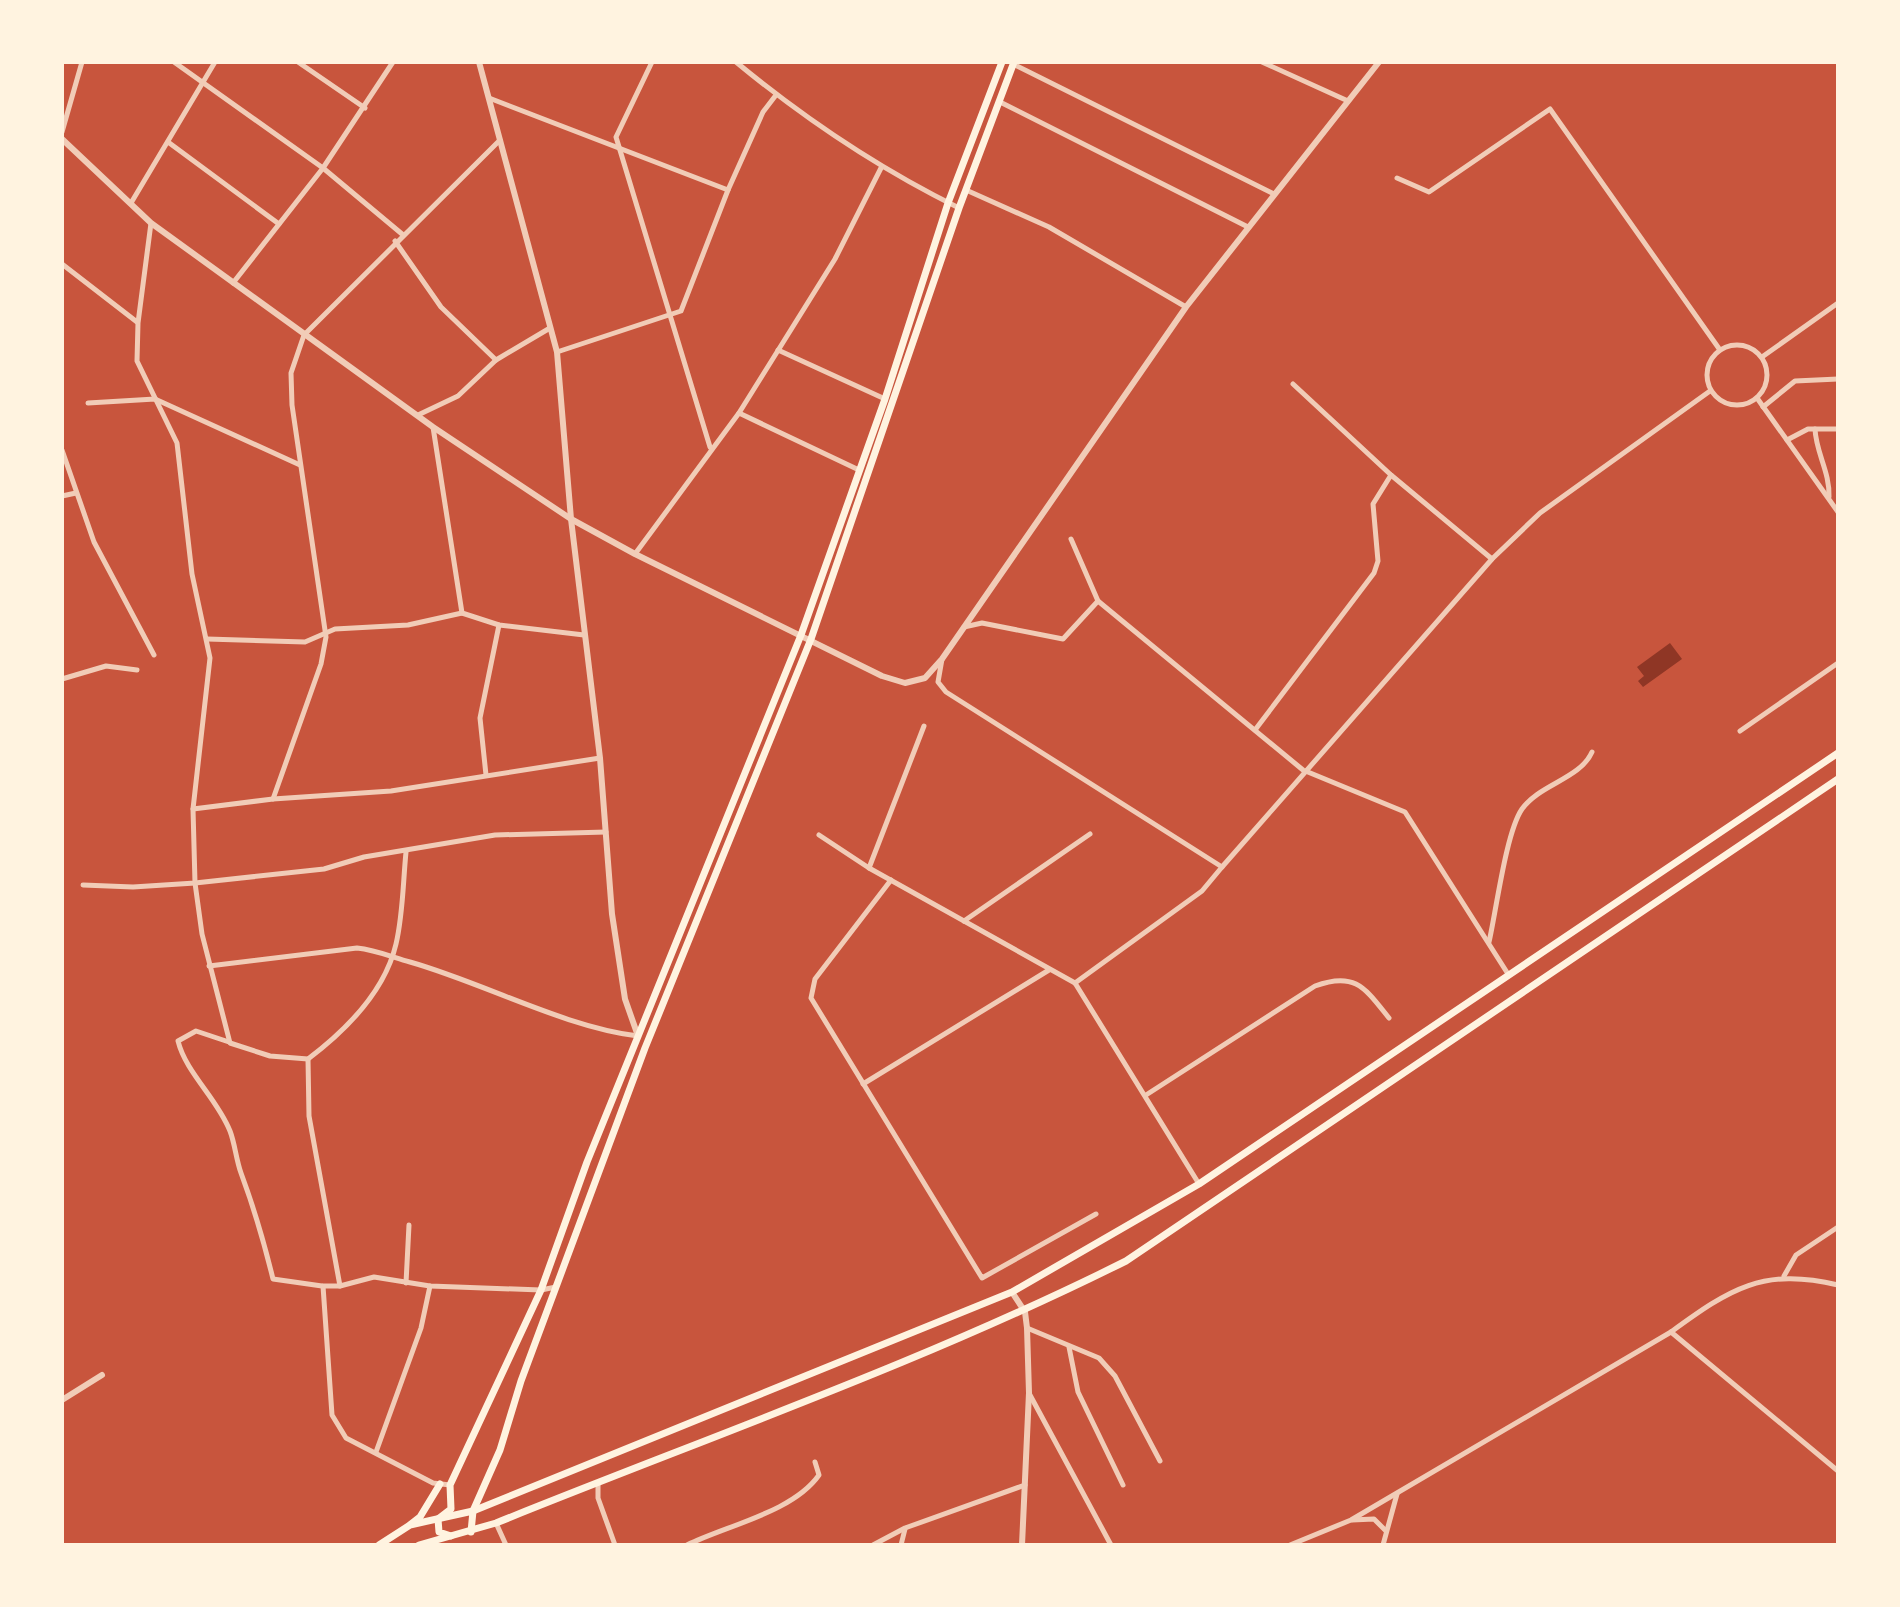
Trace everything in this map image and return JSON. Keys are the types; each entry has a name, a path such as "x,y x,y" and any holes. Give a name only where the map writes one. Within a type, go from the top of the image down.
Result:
{"main road":[{"path":"438,1519 451,1509 450,1485 475,1439 541,1290 638,1036 801,635 885,399 948,203 1002,62"},
{"path":"471,1532 473,1511 500,1450 521,1381 645,1048 811,639 959,208 1014,63"},
{"path":"410,1525 473,1511 1012,1292 1199,1184 1838,753"},
{"path":"419,1545 496,1523 1025,1312 1126,1261 1838,779"},
{"path":"379,1545 420,1517 440,1484"},
{"path":"438,1519 439,1532 453,1537"}],"street":[{"path":"62,132 82,62"},
{"path":"174,62 323,168 402,234"},
{"path":"131,203 215,62"},
{"path":"298,62 365,108"},
{"path":"233,283 323,168 393,62"},
{"path":"209,966 357,948 375,950 461,977 608,1032 638,1036 625,999 571,519 557,352 479,62"},
{"path":"652,62 616,137 710,448"},
{"path":"736,62 776,95 881,168 959,208"},
{"path":"1262,62 1348,101"},
{"path":"62,139 151,223 433,427 571,519 635,554 882,676 905,683 925,678 942,659 1186,307 1379,62"},
{"path":"1014,63 1274,194"},
{"path":"557,352 681,311 728,190 763,112 776,95"},
{"path":"489,98 728,190"},
{"path":"1000,102 1248,227"},
{"path":"1397,178 1429,192 1550,109 1720,350"},
{"path":"273,799 321,664 326,633 300,465 291,373 304,335 402,234 500,140"},
{"path":"168,142 279,224"},
{"path":"635,554 710,448 739,413 835,259 881,168"},
{"path":"966,190 1049,227 1186,307"},
{"path":"151,223 138,323 137,361 177,443 192,574 210,658 193,809 195,883 209,966 230,1043"},
{"path":"395,241 441,307 496,360"},
{"path":"62,264 138,323"},
{"path":"1762,357 1838,303"},
{"path":"418,415 458,396 496,360 550,328"},
{"path":"1740,345 1762,357 1768,379 1757,398 1748,403 1730,405 1710,391 1708,368 1720,350 1740,345"},
{"path":"778,350 885,399"},
{"path":"1763,407 1795,381 1838,379"},
{"path":"1293,384 1391,475 1492,559"},
{"path":"1075,983 1202,891 1303,770 1492,559 1540,513 1710,391"},
{"path":"1757,398 1838,512"},
{"path":"88,403 155,399 300,465"},
{"path":"739,413 859,470"},
{"path":"433,427 462,613"},
{"path":"1815,429 1816,449 1828,476 1829,499"},
{"path":"1787,440 1795,433 1838,429"},
{"path":"62,450 94,542 154,655"},
{"path":"1255,730 1374,573 1378,561 1373,504 1391,475"},
{"path":"62,496 76,493"},
{"path":"1071,539 1098,601 1303,770 1405,812 1508,974"},
{"path":"964,627 982,623 1063,639 1098,601"},
{"path":"207,639 305,642 350,627 408,625 462,613 499,625 584,635"},
{"path":"486,775 480,718 499,625"},
{"path":"942,659 938,682 946,692 1222,867"},
{"path":"1740,731 1838,663"},
{"path":"62,679 106,666 137,670"},
{"path":"869,868 924,726"},
{"path":"1489,942 1520,811 1541,789 1587,764 1592,752"},
{"path":"193,809 273,799 391,791 600,758"},
{"path":"83,885 133,887 195,883 324,869 364,857 495,835 606,832"},
{"path":"964,921 1090,834"},
{"path":"819,835 869,868 1075,983 1199,1184"},
{"path":"406,852 397,942 392,957 362,1009 337,1037 308,1059 270,1056 196,1031 178,1041 183,1059 195,1071 230,1131 240,1171 254,1202 273,1279 323,1286 340,1286 374,1277 430,1286 541,1290 557,1286"},
{"path":"891,880 815,979 811,998 982,1278 1096,1214"},
{"path":"863,1084 1049,970"},
{"path":"1146,1095 1315,986 1333,979 1349,979 1368,991 1389,1018"},
{"path":"308,1059 309,1116 340,1286"},
{"path":"406,1283 409,1225"},
{"path":"1784,1276 1789,1262 1796,1255 1838,1227"},
{"path":"1290,1545 1351,1520 1671,1332 1713,1301 1753,1283 1784,1276 1838,1285"},
{"path":"323,1286 332,1415 346,1438 440,1484 450,1485"},
{"path":"376,1452 421,1328 430,1286"},
{"path":"1012,1292 1025,1312 1027,1328 1029,1393 1022,1545"},
{"path":"1027,1328 1099,1358 1115,1376 1160,1461"},
{"path":"1671,1332 1838,1471"},
{"path":"1069,1347 1078,1392 1123,1485"},
{"path":"62,1400 102,1375"},
{"path":"1029,1393 1111,1545"},
{"path":"687,1545 791,1502 809,1489 819,1475 815,1462"},
{"path":"598,1482 598,1498 615,1545"},
{"path":"873,1545 905,1528 1025,1485"},
{"path":"1383,1545 1397,1493"},
{"path":"1351,1520 1374,1519 1386,1531"},
{"path":"496,1523 506,1545"},
{"path":"901,1545 905,1528"}],"shaded area":[{"path":"1670,643 1682,659 1643,687 1638,681 1644,676 1637,667"}]}
